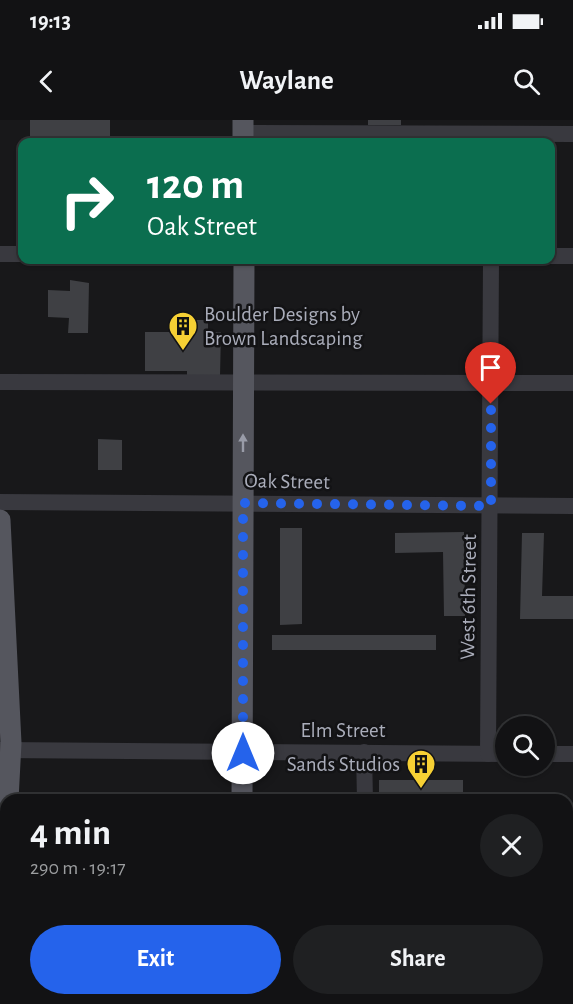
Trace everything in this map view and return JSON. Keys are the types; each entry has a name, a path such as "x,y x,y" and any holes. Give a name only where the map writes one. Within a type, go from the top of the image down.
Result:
{"main road":[{"path":"242,794 244,264"},
{"path":"0,520 9,671 11,743 8,794"}],"street":[{"path":"243,132 573,134"},
{"path":"0,254 18,254"},
{"path":"555,256 573,256"},
{"name":"West 6th Street","path":"488,754 491,264"},
{"path":"0,382 573,383"},
{"name":"Oak Street","path":"0,502 573,506"},
{"name":"Elm Street","path":"0,750 495,754"},
{"path":"364,752 365,794"},
{"path":"555,754 573,754"}],"building":[{"path":"30,120 110,120 110,138 30,138"},
{"path":"368,120 401,120 401,125 368,125"},
{"path":"70,280 89,283 88,333 68,333 69,318 48,317 48,290 70,291"},
{"name":"Boulder Designs by Brown Landscaping","path":"192,320 208,320 208,332 221,332 220,376 187,375 187,371 145,371 145,332 192,332"},
{"path":"98,439 122,440 122,470 98,470"},
{"path":"280,528 302,528 302,624 280,625"},
{"path":"464,532 465,616 444,616 443,552 395,553 395,533"},
{"path":"522,533 544,533 542,596 573,596 573,619 520,619"},
{"path":"272,635 436,635 436,650 272,650"},
{"name":"Sands Studios","path":"379,780 463,780 463,794 379,794"}],"place":[{"name":"Boulder Designs by Brown Landscaping","path":"183,352"},
{"name":"Sands Studios","path":"421,790"}],"route":[{"path":"243,753 243,503 491,506 491,404"}]}
